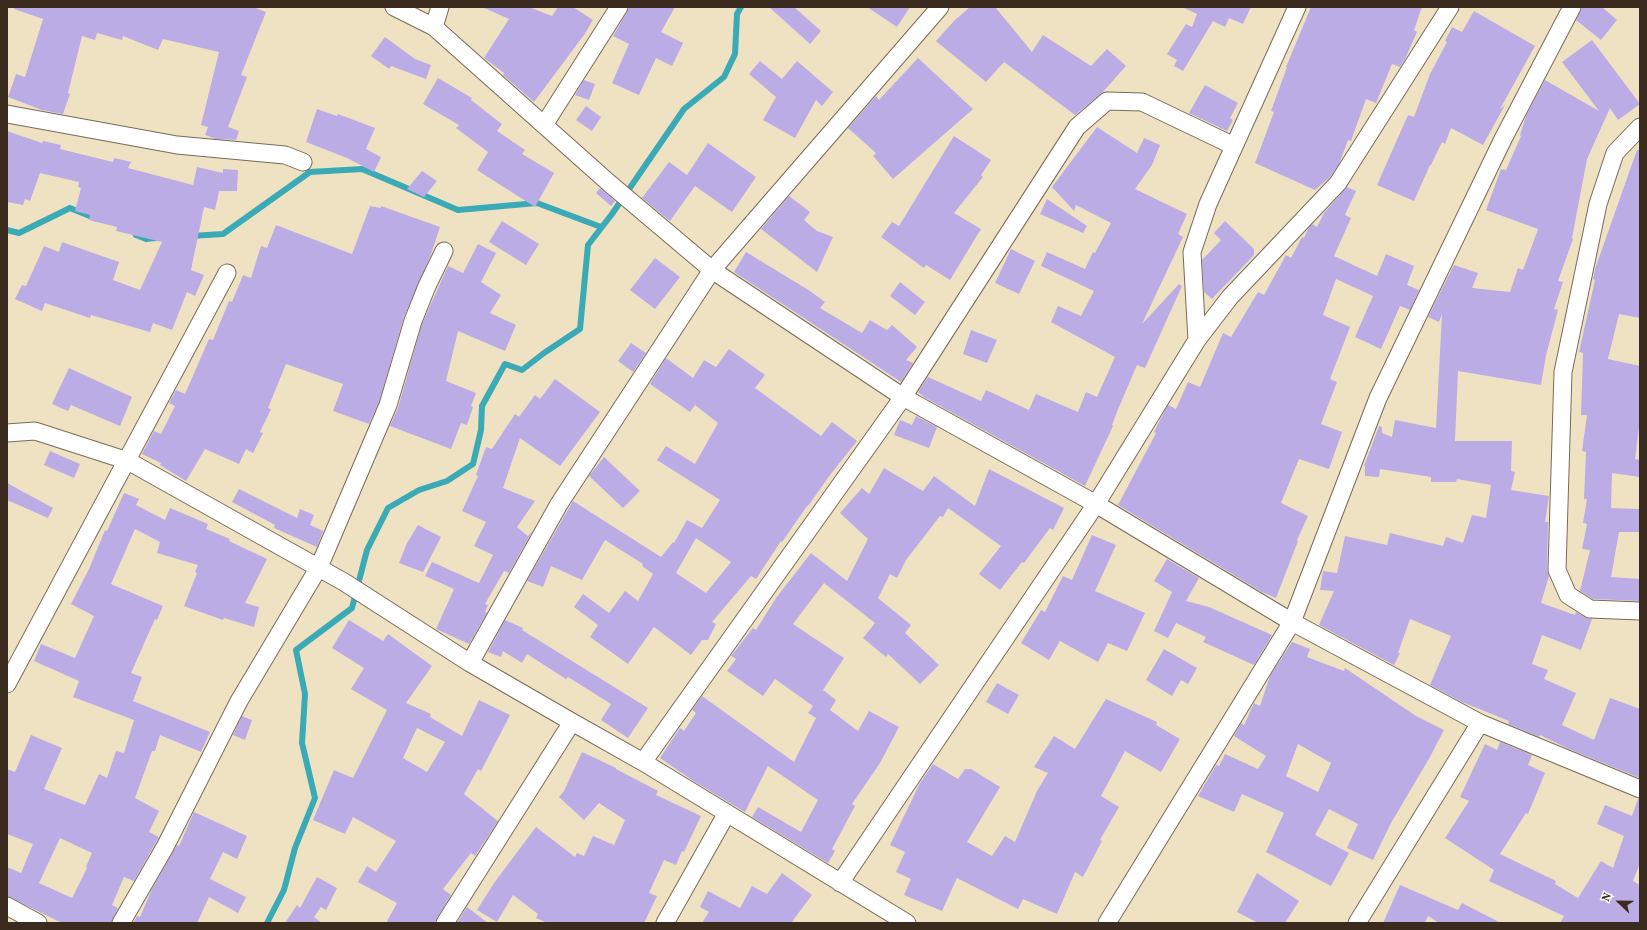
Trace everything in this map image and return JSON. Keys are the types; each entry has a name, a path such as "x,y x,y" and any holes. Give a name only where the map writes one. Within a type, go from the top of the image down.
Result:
{"street":[{"path":"394,7 434,27 609,183 712,270 902,397 1096,504 1292,622 1480,723 1640,789"},
{"path":"434,27 440,7"},
{"path":"544,125 619,7"},
{"path":"470,663 559,504 712,270 940,7"},
{"path":"1197,340 1192,252 1208,204 1297,7"},
{"path":"840,883 1096,504 1197,340 1230,297 1338,183 1450,7"},
{"path":"1108,923 1292,622 1378,398 1502,139 1572,7"},
{"path":"643,762 902,397 1078,127 1107,101 1142,102 1234,146"},
{"path":"7,114 177,145 285,155 302,162"},
{"path":"1640,127 1615,152 1598,204 1564,372 1557,570 1568,595 1590,609 1640,611"},
{"path":"121,923 165,847 239,700 319,567 388,405 413,321 427,286 444,251"},
{"path":"7,684 128,461 227,273"},
{"path":"7,433 35,431 128,461 319,567 470,663 643,762 907,923"},
{"path":"445,923 572,722"},
{"path":"1357,923 1480,723"},
{"path":"665,923 727,813"},
{"path":"7,906 38,923"}],"building":[{"path":"14,7 253,7 266,12 241,75 247,77 228,127 239,131 236,140 216,139 205,135 208,127 201,125 219,52 163,39 158,50 123,36 122,40 97,33 95,40 82,36 68,93 70,94 63,114 42,110 8,97 16,74 25,77 43,19 14,9"},
{"path":"482,7 529,7 552,16 558,7 573,7 593,20 584,35 534,102 503,75 504,73 484,58 509,19"},
{"path":"629,7 675,7 661,32 683,43 672,66 656,58 639,95 612,83 629,44 613,36"},
{"path":"769,7 794,7 821,31 810,44"},
{"path":"867,7 910,7 897,27"},
{"path":"970,7 995,7 1032,52 1043,35 1091,66 1107,49 1126,66 1102,93 1075,115 1004,62 986,82 936,41 954,21"},
{"path":"1182,7 1251,7 1243,24 1229,18 1225,27 1213,21 1183,71 1174,66 1177,60 1167,54 1186,24 1192,27 1197,14"},
{"path":"1311,7 1422,7 1414,30 1417,32 1405,59 1400,67 1392,64 1376,103 1366,99 1351,141 1348,140 1339,164 1330,177 1315,190 1255,163 1274,112 1271,111 1286,67"},
{"path":"1582,7 1602,7 1617,20 1601,40 1576,20"},
{"path":"1474,11 1535,46 1500,109 1505,105 1483,145 1451,128 1445,144 1442,142 1430,165 1414,201 1377,185 1408,115 1414,117 1430,74 1447,42 1445,41 1452,27 1462,32"},
{"path":"385,37 415,59 431,65 426,79 391,66 389,69 371,56"},
{"path":"1592,40 1640,104 1618,120 1610,108 1587,159 1573,239 1558,281 1563,282 1554,309 1558,310 1546,355 1541,385 1458,371 1455,441 1512,441 1511,471 1515,472 1511,490 1549,496 1545,522 1548,522 1547,570 1549,576 1541,603 1575,615 1576,612 1592,619 1581,650 1542,635 1532,664 1548,670 1544,679 1576,693 1562,725 1594,740 1610,698 1640,709 1640,778 1569,749 1540,735 1539,737 1508,724 1509,721 1462,702 1430,685 1451,636 1410,619 1398,653 1400,653 1394,665 1319,625 1334,591 1320,590 1323,571 1337,573 1345,536 1387,545 1390,533 1443,546 1446,537 1463,543 1472,515 1486,518 1491,485 1457,479 1456,482 1431,482 1431,477 1380,469 1379,477 1365,476 1364,466 1379,426 1382,427 1382,433 1392,437 1395,420 1436,428 1442,314 1439,322 1428,317 1454,265 1478,273 1472,288 1510,292 1518,268 1523,270 1538,229 1486,210 1501,169 1506,170 1521,136 1520,135 1526,116 1545,80 1599,111 1562,62"},
{"path":"918,58 973,109 893,179 873,156 876,153 848,128 876,96 879,100"},
{"path":"760,61 782,79 797,61 833,92 822,106 816,100 795,138 763,120 776,97 749,74"},
{"path":"438,78 472,98 471,100 502,124 497,131 525,150 522,154 554,173 535,207 477,170 488,152 456,128 459,125 423,104"},
{"path":"584,80 595,84 589,100 575,95"},
{"path":"1205,85 1238,103 1230,118 1233,120 1227,131 1189,113"},
{"path":"586,106 601,117 592,131 576,120"},
{"path":"317,109 337,116 338,114 375,128 366,149 381,157 374,172 347,158 306,142"},
{"path":"1097,127 1137,153 1144,138 1160,145 1152,165 1135,189 1187,214 1178,234 1183,237 1142,324 1179,284 1182,286 1145,368 1137,365 1119,407 1112,425 1113,426 1085,486 924,397 918,392 928,377 981,401 986,390 1029,410 1036,394 1078,412 1086,392 1097,397 1115,357 1051,322 1058,306 1081,316 1094,291 1041,266 1047,252 1085,269 1093,252 1095,253 1111,223 1076,205 1074,211 1052,187"},
{"path":"7,131 42,143 43,141 61,145 60,149 113,162 114,158 131,162 128,168 193,185 197,167 223,173 223,169 238,170 237,191 219,191 215,210 204,207 191,270 204,275 195,296 187,292 172,330 153,323 150,332 91,315 90,318 45,303 42,311 15,299 22,285 26,286 44,246 59,252 62,242 119,262 113,280 140,290 162,242 116,231 117,227 89,220 90,215 75,211 81,188 78,187 79,182 40,173 30,201 25,199 23,205 7,202"},
{"path":"954,136 991,160 981,175 983,177 954,213 981,229 950,280 926,265 924,268 881,237 892,222 899,226"},
{"path":"708,143 756,177 732,212 695,186 670,221 642,198 669,162 687,175"},
{"path":"1637,150 1640,150 1640,318 1619,314 1608,359 1640,366 1640,419 1635,459 1640,460 1640,477 1612,473 1611,508 1640,509 1640,532 1619,532 1611,577 1640,579 1640,601 1593,599 1580,591 1590,550 1582,549 1587,524 1583,523 1587,499 1584,499 1586,452 1582,451 1587,415 1581,415 1583,353 1579,352 1595,280 1593,279 1595,269"},
{"path":"422,171 437,181 424,197 407,189"},
{"path":"1347,187 1356,191 1345,215 1351,218 1334,256 1377,276 1386,254 1414,266 1407,285 1419,290 1410,310 1400,306 1381,349 1355,337 1373,296 1336,279 1323,315 1350,327 1330,379 1337,382 1321,424 1342,432 1329,469 1299,459 1281,503 1308,516 1297,540 1298,541 1276,598 1262,592 1118,505 1156,433 1154,432 1168,405 1176,409 1188,382 1200,387 1223,333 1231,337 1258,292 1264,295 1286,255 1291,258 1308,229 1312,224 1317,227 1324,213"},
{"path":"600,188 615,201 611,206 596,193"},
{"path":"789,196 810,212 804,220 817,231 833,237 817,272 761,229"},
{"path":"1047,199 1087,226 1083,233 1040,214"},
{"path":"370,206 381,208 381,206 440,227 430,257 404,317 379,402 369,424 333,411 343,384 286,364 268,408 271,409 260,432 263,433 253,453 246,449 239,464 205,449 186,481 160,465 161,463 142,454 154,431 161,434 175,406 169,403 176,390 185,394 209,339 213,340 229,301 232,302 243,275 251,278 261,246 267,248 276,225 352,254"},
{"path":"502,221 539,244 526,265 489,242"},
{"path":"1225,221 1254,249 1254,255 1212,299 1204,292 1202,260 1221,240 1214,233"},
{"path":"478,244 496,253 481,282 501,295 490,313 516,325 505,351 458,331 446,381 476,393 471,406 473,407 467,425 461,423 451,449 390,426 398,408 422,324 448,266 463,273"},
{"path":"1011,249 1035,261 1019,294 995,283"},
{"path":"746,252 810,291 825,302 820,308 862,333 870,320 887,330 892,325 917,347 906,360 913,363 901,382 734,272"},
{"path":"655,258 680,277 655,309 630,290"},
{"path":"900,282 925,302 915,315 890,296"},
{"path":"971,330 997,340 987,363 963,354"},
{"path":"631,343 646,353 633,372 618,361"},
{"path":"729,349 765,375 755,388 821,436 832,422 857,441 830,475 782,542 781,541 756,579 751,576 712,622 716,624 708,640 702,640 691,655 654,627 628,664 590,637 598,625 574,607 583,594 609,613 625,591 638,601 653,574 642,566 643,564 605,540 582,580 551,566 543,587 527,581 573,501 661,557 673,542 674,543 687,520 702,528 720,500 657,460 666,446 695,464 718,423 695,405 690,412 650,384 666,358 693,378 704,360 716,367","holes":["696,538 731,562 706,593 676,573"]},
{"path":"69,368 132,397 120,426 71,405 68,411 52,404"},
{"path":"555,379 600,412 560,466 520,438 503,488 535,501 517,527 528,536 533,530 509,573 504,571 485,604 488,605 485,612 487,613 469,644 436,629 454,589 425,576 432,562 479,583 493,555 474,546 486,522 462,511 478,476 476,475 486,447 492,449 515,414 519,417 535,395 540,399"},
{"path":"916,416 937,427 929,448 894,435 900,420 912,425"},
{"path":"50,451 80,464 74,478 44,465"},
{"path":"604,457 640,491 623,508 589,476"},
{"path":"884,468 923,491 934,476 975,506 989,469 1064,508 1053,530 1050,528 1024,563 1022,562 1000,590 979,574 1001,546 948,508 943,517 940,516 906,560 897,578 890,574 878,598 911,625 905,633 939,665 920,684 888,654 886,657 863,638 875,623 824,583 793,624 844,658 823,690 836,700 830,710 858,731 869,711 899,727 880,763 852,804 855,806 832,849 835,851 828,863 752,817 758,807 801,832 818,800 768,766 745,812 695,782 660,758 680,728 684,731 696,713 692,710 702,696 794,762 816,718 808,713 813,706 775,679 763,696 727,671 736,659 731,656 753,628 756,630 776,598 811,553 847,581 868,539 840,513 862,488 869,494"},
{"path":"7,483 53,508 48,518 7,500"},
{"path":"239,489 297,518 300,509 314,515 310,525 323,531 317,547 274,528 275,525 232,502"},
{"path":"124,493 139,499 136,505 165,520 170,508 208,524 206,529 230,539 229,541 267,559 245,603 259,607 254,627 224,618 223,620 184,606 197,573 195,572 198,565 157,553 160,542 135,529 111,584 163,606 157,620 155,619 131,673 142,677 133,701 210,732 201,752 160,735 155,751 152,751 135,798 159,811 149,832 159,837 134,881 124,877 112,905 118,908 111,923 62,923 7,896 7,867 21,873 33,844 7,834 7,769 15,772 31,735 62,748 44,789 85,805 99,774 107,778 116,751 124,753 134,720 73,697 79,681 34,661 41,644 75,658 94,616 71,604 89,569 105,530 107,531","holes":["60,838 92,853 86,867 87,868 72,898 39,883"]},
{"path":"418,525 441,537 423,572 399,563 407,543"},
{"path":"1092,535 1116,545 1095,591 1145,613 1127,651 1108,643 1098,662 1060,641 1049,660 1021,643 1041,610 1045,612 1063,576 1072,580"},
{"path":"1167,559 1199,578 1186,601 1209,607 1272,635 1254,665 1203,642 1206,637 1176,623 1168,638 1154,631 1172,592 1154,581"},
{"path":"349,620 383,641 388,634 432,666 406,703 431,714 430,717 462,736 479,700 510,715 481,771 478,769 464,794 498,821 475,856 471,853 443,889 451,895 435,923 386,923 397,903 358,882 367,866 376,872 396,841 353,817 345,834 313,820 334,770 353,778 387,710 351,689 364,668 332,648","holes":["417,728 445,742 427,772 403,758"]},
{"path":"505,620 523,628 522,630 648,708 628,738 601,720 611,704 568,677 566,679 527,654 522,663 503,651 501,657 488,652"},
{"path":"1292,642 1310,649 1307,657 1344,671 1345,668 1416,716 1444,730 1430,757 1391,823 1373,860 1347,848 1358,824 1329,809 1315,835 1349,853 1331,886 1266,852 1284,813 1242,794 1234,812 1198,796 1216,765 1219,766 1225,754 1258,769 1266,756 1234,736 1241,723 1244,725 1254,703 1260,706 1270,676","holes":["1298,744 1331,763 1318,792 1286,776"]},
{"path":"1164,649 1197,668 1188,684 1181,680 1172,696 1146,680"},
{"path":"997,683 1019,695 1008,714 986,702"},
{"path":"1106,699 1157,722 1156,725 1180,739 1161,772 1125,751 1101,796 1119,807 1100,840 1102,841 1083,877 1075,872 1057,914 1023,899 1018,909 957,878 942,911 904,895 911,879 896,872 905,852 890,845 920,783 933,764 958,779 965,769 971,769 1000,787 967,842 992,856 1005,836 1015,842 1037,791 1048,773 1034,767 1054,736 1075,749"},
{"path":"242,716 252,720 245,740 233,735"},
{"path":"1500,742 1532,755 1528,765 1545,773 1528,814 1526,813 1500,854 1556,881 1555,884 1578,898 1601,861 1613,868 1624,836 1597,824 1605,805 1632,816 1638,799 1640,799 1640,863 1633,881 1640,885 1640,923 1560,923 1564,916 1489,881 1494,870 1445,838 1469,801 1460,797 1485,744 1497,750"},
{"path":"582,752 616,768 658,791 656,795 701,816 684,852 682,851 676,865 664,860 649,893 657,896 644,923 547,923 536,918 538,914 513,895 497,922 477,910 494,883 536,827 575,857 577,853 584,856 593,836 614,845 625,820 599,803 584,820 559,797 564,791"},
{"path":"194,812 247,836 237,859 223,852 210,879 246,897 238,913 209,897 197,923 133,923 137,916 140,917 152,889 177,845 179,846"},
{"path":"782,873 812,895 791,923 702,923 709,912 700,907 708,891 740,908 752,886 767,894"},
{"path":"1257,873 1299,901 1285,923 1258,923 1237,912"},
{"path":"317,877 337,888 326,910 321,907 314,917 322,923 285,923 297,905 300,908"},
{"path":"1400,885 1458,910 1462,903 1501,923 1439,923 1428,916 1425,923 1383,923"},
{"path":"467,907 488,923 457,923"}],"waterway":[{"path":"267,923 284,890 295,848 315,798 302,743 305,694 296,650 352,608 367,550 388,508 419,490 447,481 473,464 481,430 482,406 505,364 522,370 580,329 588,245 612,214 684,109 724,77 735,54 737,14 741,7"},
{"path":"191,236 223,234 310,172 362,169 458,210 537,203 601,227"},
{"path":"7,230 19,233 70,208 97,219"},
{"path":"136,235 146,239 156,238"}]}
